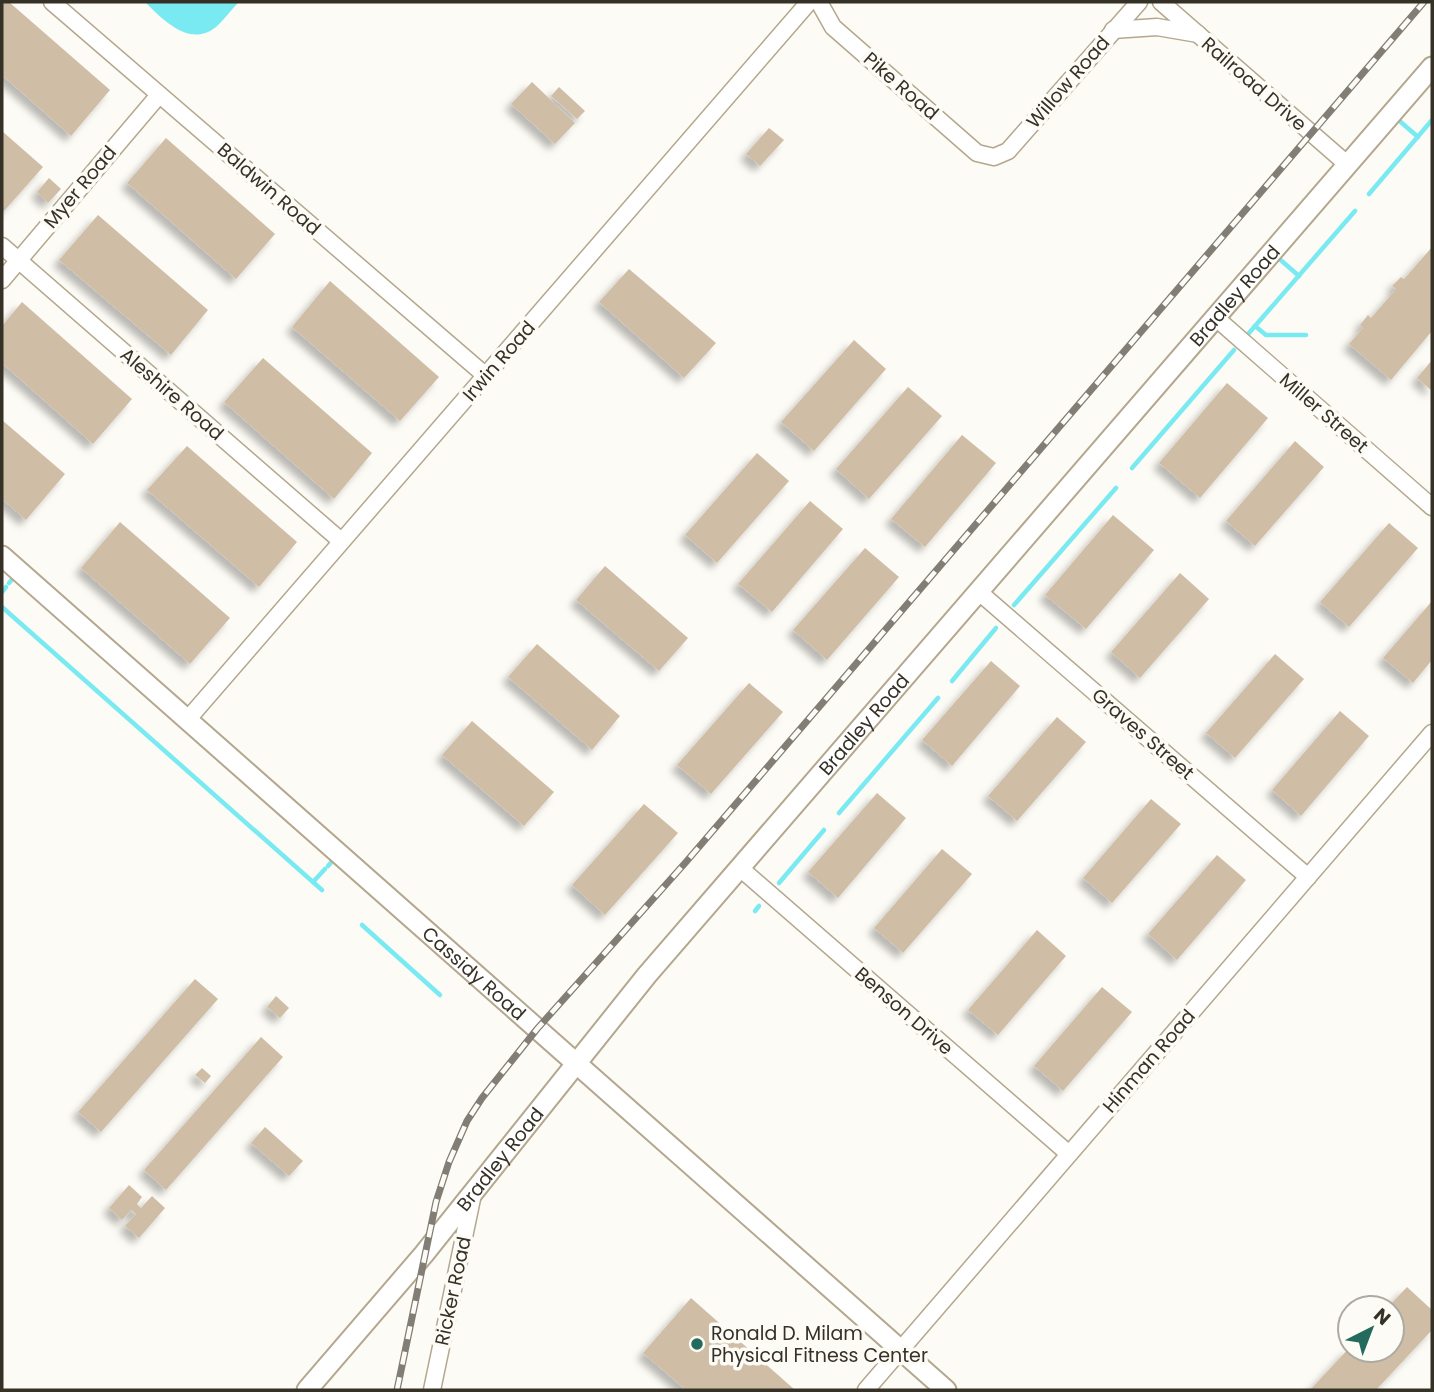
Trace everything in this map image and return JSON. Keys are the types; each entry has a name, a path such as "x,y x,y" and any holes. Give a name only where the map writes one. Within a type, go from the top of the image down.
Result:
{"street":[{"name":"Baldwin Road","path":"52,2 486,376"},
{"name":"Irwin Road","path":"188,719 809,2"},
{"name":"Pike Road","path":"819,2 833,27 977,153 994,157"},
{"name":"Willow Road","path":"994,157 1008,151 1139,2"},
{"name":"Railroad Drive","path":"1161,2 1348,165"},
{"path":"1113,30 1157,27 1198,34"},
{"name":"Bradley Road","path":"307,1390 424,1254 647,975 1432,67"},
{"name":"Myer Road","path":"2,280 159,95"},
{"name":"Aleshire Road","path":"2,246 341,541"},
{"name":"Miller Street","path":"1216,318 1432,507"},
{"name":"Cassidy Road","path":"2,556 946,1390"},
{"name":"Graves Street","path":"979,592 1308,877"},
{"name":"Hinman Road","path":"866,1390 1432,733"},
{"name":"Benson Drive","path":"740,868 1069,1154"},
{"name":"Ricker Road","path":"432,1390 474,1191"}],"water":[{"path":"145,2 239,2 216,27 206,33 196,34 178,29"}],"building":[{"path":"2,2 9,2 110,90 71,136 2,75"},
{"path":"532,82 575,123 555,144 511,104"},
{"path":"559,87 585,111 577,119 551,96"},
{"path":"769,128 784,140 760,166 746,154"},
{"path":"2,131 43,167 4,211 2,209"},
{"path":"166,138 275,234 236,279 127,183"},
{"path":"49,178 61,189 48,203 37,192"},
{"path":"98,215 208,310 171,355 59,260"},
{"path":"1432,247 1432,331 1391,380 1349,344 1363,328 1360,325 1368,315 1371,318 1396,289 1392,286 1401,277 1404,279"},
{"path":"629,269 716,343 684,378 599,302"},
{"path":"330,281 439,377 400,421 292,327"},
{"path":"22,302 132,399 93,444 2,363 2,326"},
{"path":"854,340 886,369 814,451 781,422"},
{"path":"263,358 372,453 334,499 224,402"},
{"path":"1432,360 1432,391 1417,378"},
{"path":"1227,383 1268,418 1200,498 1159,463"},
{"path":"908,387 942,416 869,499 836,469"},
{"path":"2,420 65,474 26,520 2,499"},
{"path":"962,435 996,463 925,547 891,519"},
{"path":"1295,441 1324,467 1255,546 1226,521"},
{"path":"187,446 297,542 259,587 147,490"},
{"path":"757,453 789,481 717,563 685,535"},
{"path":"810,501 843,529 772,612 738,584"},
{"path":"1113,515 1154,550 1086,629 1045,595"},
{"path":"120,522 230,618 190,664 81,568"},
{"path":"1389,523 1418,548 1349,627 1320,602"},
{"path":"865,548 899,577 827,660 793,630"},
{"path":"605,566 688,638 659,671 576,600"},
{"path":"1180,573 1209,599 1140,678 1111,652"},
{"path":"1432,601 1432,660 1413,683 1383,658"},
{"path":"537,644 620,716 592,750 508,677"},
{"path":"1275,654 1304,679 1235,758 1206,733"},
{"path":"991,661 1020,686 952,766 922,740"},
{"path":"749,683 783,712 711,794 677,765"},
{"path":"1340,711 1369,736 1301,816 1272,790"},
{"path":"1057,717 1086,742 1017,821 988,796"},
{"path":"472,721 554,792 524,826 442,755"},
{"path":"877,793 906,818 838,898 808,872"},
{"path":"1151,799 1181,824 1112,903 1083,878"},
{"path":"644,804 678,833 605,915 572,885"},
{"path":"942,849 972,874 903,953 874,928"},
{"path":"1217,855 1246,880 1177,960 1148,934"},
{"path":"1037,930 1066,956 998,1035 968,1010"},
{"path":"195,979 218,999 101,1132 78,1112"},
{"path":"1102,987 1132,1012 1063,1091 1034,1066"},
{"path":"276,996 289,1008 280,1018 267,1007"},
{"path":"261,1037 283,1057 166,1190 144,1170"},
{"path":"202,1068 211,1076 205,1083 195,1075"},
{"path":"265,1127 303,1161 289,1176 251,1143"},
{"path":"129,1185 142,1197 137,1204 141,1208 152,1196 165,1208 139,1238 125,1226 136,1214 131,1210 122,1220 109,1208"},
{"path":"1407,1287 1432,1310 1432,1330 1406,1358 1406,1294 1400,1294"},
{"name":"Ronald D. Milam Physical Fitness Center","path":"691,1298 795,1390 686,1390 643,1353"},
{"path":"1336,1362 1400,1364 1376,1390 1310,1390"}],"waterway":[{"path":"1395,117 1418,137"},
{"path":"1369,194 1432,120"},
{"path":"1249,333 1355,211"},
{"path":"1276,256 1299,276"},
{"path":"1255,326 1266,335 1306,335"},
{"path":"1132,468 1234,350"},
{"path":"1014,605 1116,488"},
{"path":"9,583 16,575"},
{"path":"2,592 6,587"},
{"path":"2,607 322,890"},
{"path":"952,681 996,628"},
{"path":"839,813 938,698"},
{"path":"779,883 824,830"},
{"path":"328,866 336,857"},
{"path":"313,882 325,869"},
{"path":"755,911 759,906"},
{"path":"362,925 440,995"}],"railway":[{"path":"397,1390 436,1202 449,1162 467,1121 482,1098 537,1029 686,862 1424,2"}],"place":[{"name":"Ronald D. Milam Physical Fitness Center","path":"697,1344"}]}
